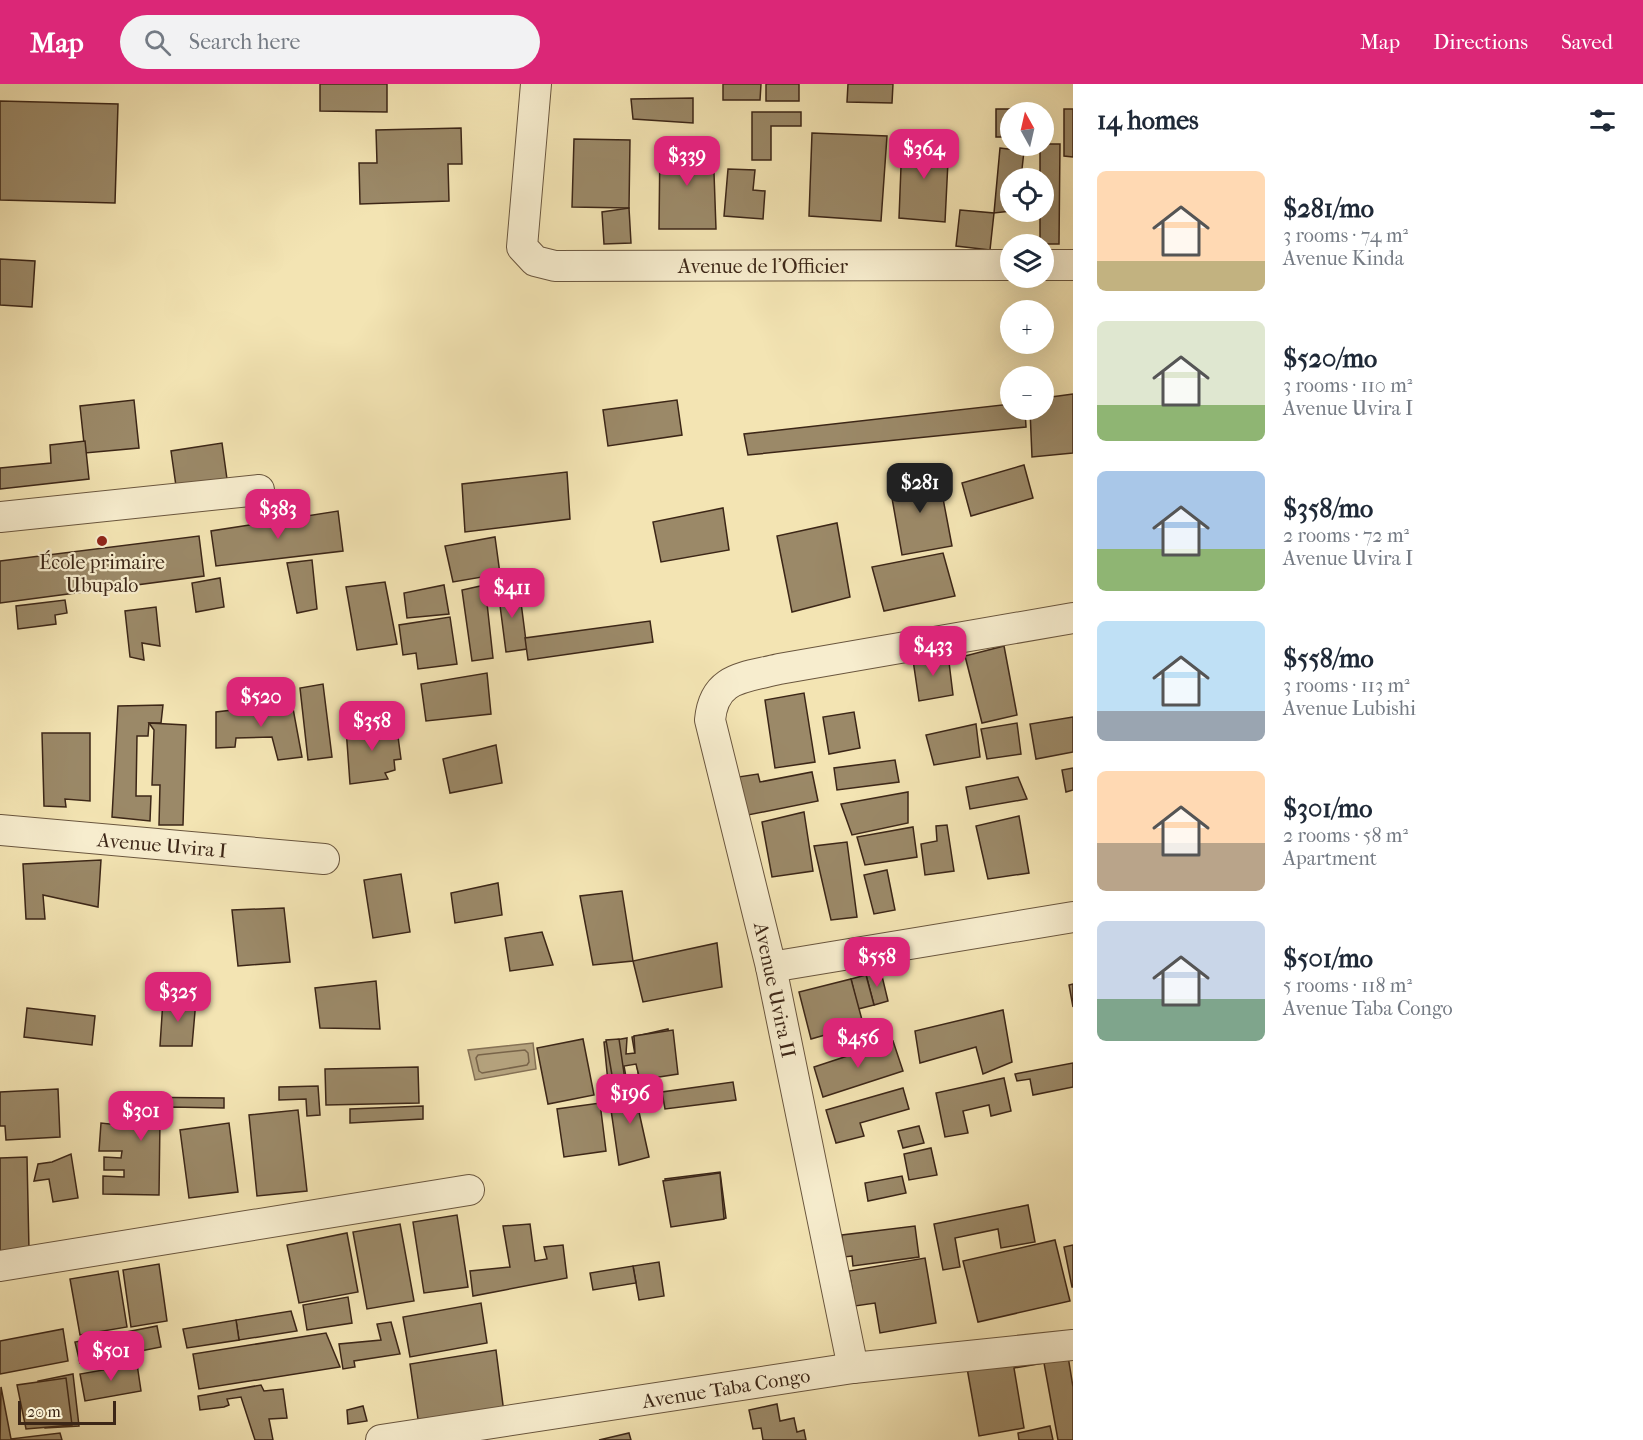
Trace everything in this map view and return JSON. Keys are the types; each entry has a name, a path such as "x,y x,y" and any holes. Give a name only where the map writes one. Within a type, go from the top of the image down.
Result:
{"street":[{"name":"Avenue de l'Officier","path":"536,84 522,247 535,261 555,266 1000,265"},
{"path":"1054,265 1073,265"},
{"path":"0,517 259,490"},
{"name":"Avenue Uvira II","path":"853,1368 771,967 710,720 711,706 719,691 732,682 779,669 1073,618"},
{"name":"Avenue Uvira I","path":"0,830 324,859"},
{"path":"771,967 1073,917"},
{"path":"0,1266 469,1190"},
{"name":"Avenue Taba Congo","path":"381,1440 853,1368 1073,1345"}],"water":[{"path":"533,1043 536,1069 475,1080 468,1050"}],"building":[{"path":"320,84 387,84 387,112 320,111"},
{"path":"723,84 761,84 760,100 723,100"},
{"path":"766,84 799,84 799,101 766,101"},
{"path":"848,84 893,84 892,103 847,102"},
{"path":"693,98 693,123 633,119 631,99"},
{"path":"0,101 118,104 115,203 0,200"},
{"path":"996,109 1000,109 1000,137 996,137"},
{"path":"1064,109 1073,109 1073,157 1064,156"},
{"path":"752,112 801,112 801,126 771,126 771,160 752,160"},
{"path":"461,128 462,164 448,164 449,201 360,204 359,163 377,163 376,130"},
{"path":"812,133 887,136 881,221 809,216"},
{"path":"574,139 630,140 629,208 572,207"},
{"path":"902,141 949,141 945,222 899,218"},
{"path":"660,143 713,145 716,229 659,229"},
{"path":"1054,144 1060,144 1059,244 1054,244 1054,234 1040,234 1040,222 1054,222 1054,168 1040,168 1040,156 1054,156"},
{"path":"1000,148 1000,156 1023,156 1022,168 1000,168 1000,212 994,213"},
{"path":"728,169 755,170 753,190 765,191 763,219 724,216"},
{"path":"629,208 631,243 604,244 602,212"},
{"path":"960,210 994,213 990,250 956,246"},
{"path":"0,259 35,261 32,307 0,305"},
{"path":"1073,394 1073,453 1032,457 1030,420 1054,420 1054,397"},
{"path":"134,400 139,448 85,453 80,406"},
{"path":"677,400 682,435 608,446 603,410"},
{"path":"1000,405 1000,420 1026,420 1026,427 748,455 744,434"},
{"path":"85,441 89,479 0,489 0,468 51,463 50,445"},
{"path":"222,443 227,479 176,486 171,451"},
{"path":"1024,465 1033,498 971,516 962,483"},
{"path":"567,472 570,519 465,532 462,484"},
{"path":"938,472 952,546 902,555 889,481"},
{"path":"723,508 729,550 661,562 653,522"},
{"path":"338,511 343,551 216,566 211,531"},
{"path":"837,523 850,597 792,612 777,536"},
{"path":"199,536 204,576 0,603 0,561"},
{"path":"495,537 500,574 453,582 445,546"},
{"path":"943,553 955,596 884,611 872,567"},
{"path":"312,560 317,609 297,613 287,563"},
{"path":"220,578 224,607 196,612 192,583"},
{"path":"385,582 397,644 357,650 346,587"},
{"path":"444,585 449,614 407,618 404,593"},
{"path":"485,585 493,658 472,661 462,590"},
{"path":"519,587 527,649 506,652 498,590"},
{"path":"65,600 67,613 55,615 56,624 18,629 16,606"},
{"path":"156,607 160,646 142,643 144,660 130,657 125,611"},
{"path":"450,617 457,664 418,669 416,653 403,655 399,625"},
{"path":"650,621 653,642 528,660 525,638"},
{"path":"1004,646 1017,715 982,723 965,656"},
{"path":"948,654 953,695 919,701 913,660"},
{"path":"487,673 491,714 426,721 421,684"},
{"path":"323,684 332,757 308,760 300,688"},
{"path":"804,693 815,762 775,768 765,700"},
{"path":"292,703 302,757 278,760 272,737 236,738 235,747 216,748 216,712"},
{"path":"163,705 161,723 149,723 148,736 137,736 136,796 151,796 150,821 112,817 118,706"},
{"path":"854,712 860,748 829,754 823,717"},
{"path":"1073,717 1073,752 1036,759 1030,724"},
{"path":"396,722 401,759 394,760 395,770 385,773 388,779 350,784 346,728"},
{"path":"149,723 186,725 183,825 159,825 160,785 152,785 154,730"},
{"path":"1017,723 1021,754 987,759 981,729"},
{"path":"976,724 980,757 934,765 926,735"},
{"path":"42,733 90,733 90,801 65,799 66,807 44,806"},
{"path":"496,745 502,783 450,793 443,759"},
{"path":"895,760 899,782 837,790 834,768"},
{"path":"1073,768 1073,790 1066,792 1062,770"},
{"path":"812,772 818,801 748,815 738,777 758,774 760,782"},
{"path":"1018,777 1027,799 970,809 966,787"},
{"path":"908,792 908,823 852,835 841,804"},
{"path":"804,812 813,871 772,877 762,822"},
{"path":"1019,816 1029,873 988,879 976,826"},
{"path":"947,825 954,871 925,875 921,844 937,841 936,826"},
{"path":"913,827 917,857 865,865 857,837"},
{"path":"847,842 857,917 831,920 814,846"},
{"path":"101,860 98,907 43,895 45,919 26,919 23,864"},
{"path":"887,870 895,910 874,914 864,875"},
{"path":"401,874 410,932 373,938 364,880"},
{"path":"498,883 502,915 455,923 451,893"},
{"path":"622,891 633,961 593,965 580,896"},
{"path":"284,908 290,962 238,966 232,910"},
{"path":"542,932 553,965 510,971 505,938"},
{"path":"717,943 722,987 643,1002 633,961"},
{"path":"881,972 888,1001 874,1005 866,975"},
{"path":"866,975 874,1005 858,1009 851,979"},
{"path":"851,979 865,1031 826,1041 825,1035 811,1039 799,992"},
{"path":"376,981 380,1029 320,1028 315,988"},
{"path":"1073,984 1073,1007 1069,985"},
{"path":"163,1000 196,1000 192,1046 160,1046"},
{"path":"27,1008 95,1016 92,1045 24,1037"},
{"path":"1003,1010 1012,1062 983,1074 976,1047 920,1063 915,1031"},
{"path":"668,1029 676,1071 639,1078 632,1037"},
{"path":"673,1030 678,1074 640,1080 636,1064 624,1066 628,1088 609,1092 604,1042 627,1038 626,1054 635,1053 634,1036"},
{"path":"583,1039 594,1095 548,1104 537,1048"},
{"path":"619,1039 626,1087 614,1087 606,1040"},
{"path":"893,1041 903,1071 823,1097 814,1067"},
{"path":"1073,1063 1073,1087 1033,1095 1030,1079 1017,1081 1015,1074"},
{"path":"418,1067 419,1103 326,1105 325,1069"},
{"path":"1004,1078 1011,1111 991,1116 989,1105 963,1111 968,1133 945,1137 936,1093"},
{"path":"733,1082 736,1100 665,1109 662,1092"},
{"path":"318,1086 320,1115 307,1116 306,1099 279,1100 279,1087"},
{"path":"903,1088 909,1109 860,1123 864,1136 836,1143 826,1110"},
{"path":"58,1089 60,1137 6,1140 5,1126 0,1126 0,1092"},
{"path":"648,1089 653,1109 639,1112 649,1157 619,1165 609,1096"},
{"path":"120,1097 224,1098 224,1108 171,1107 171,1121 160,1120 159,1195 103,1194 103,1176 124,1177 124,1170 104,1170 104,1157 121,1158 122,1151 99,1151 101,1123 119,1125"},
{"path":"600,1103 606,1151 564,1157 557,1109"},
{"path":"423,1106 423,1119 350,1123 350,1109"},
{"path":"298,1110 307,1191 257,1196 249,1115"},
{"path":"229,1123 238,1192 189,1198 180,1130"},
{"path":"919,1126 924,1143 903,1148 898,1131"},
{"path":"931,1148 937,1175 909,1180 904,1154"},
{"path":"71,1154 78,1198 53,1202 49,1179 34,1181 38,1164 52,1162"},
{"path":"27,1157 29,1250 0,1251 0,1158"},
{"path":"720,1172 726,1218 673,1225 665,1179"},
{"path":"720,1173 724,1219 671,1227 663,1181"},
{"path":"902,1176 906,1193 868,1201 865,1183"},
{"path":"1028,1205 1035,1242 1001,1248 998,1229 955,1238 960,1267 943,1270 934,1224"},
{"path":"457,1215 468,1287 424,1293 413,1222"},
{"path":"400,1224 414,1301 367,1309 353,1232"},
{"path":"530,1224 535,1261 547,1259 544,1247 563,1245 567,1278 473,1296 470,1271 510,1267 503,1226"},
{"path":"915,1226 919,1257 853,1266 852,1256 844,1257 842,1235"},
{"path":"347,1233 358,1292 299,1303 287,1245"},
{"path":"1055,1240 1070,1301 978,1322 963,1261"},
{"path":"1073,1245 1073,1287 1072,1287 1064,1247"},
{"path":"925,1258 936,1323 880,1333 875,1303 855,1306 849,1271"},
{"path":"659,1262 664,1296 639,1300 633,1266"},
{"path":"159,1264 167,1321 131,1327 123,1270"},
{"path":"633,1266 636,1283 593,1290 590,1273"},
{"path":"118,1271 127,1327 80,1335 70,1279"},
{"path":"348,1297 352,1323 307,1330 303,1305"},
{"path":"481,1303 487,1343 410,1357 403,1317"},
{"path":"291,1311 297,1331 239,1340 236,1320"},
{"path":"236,1320 239,1340 187,1348 183,1329"},
{"path":"391,1322 400,1354 354,1361 355,1367 343,1369 339,1344 381,1340 377,1324"},
{"path":"157,1326 161,1347 80,1363 75,1342"},
{"path":"63,1329 68,1361 0,1374 0,1341"},
{"path":"326,1333 340,1367 199,1389 193,1354"},
{"path":"496,1350 504,1413 419,1426 410,1364"},
{"path":"1067,1350 1073,1387 1073,1440 1058,1440 1044,1363 1014,1368 1024,1428 979,1436 967,1368"},
{"path":"137,1364 141,1391 85,1401 80,1374"},
{"path":"73,1374 79,1426 45,1428 42,1418 25,1421 21,1392 39,1390 38,1381"},
{"path":"66,1378 72,1425 26,1429 17,1385"},
{"path":"261,1385 264,1391 283,1389 287,1418 269,1419 273,1440 255,1440 241,1397 227,1399 229,1405 224,1407 200,1410 198,1396"},
{"path":"1,1387 11,1439 60,1433 62,1440 0,1440"},
{"path":"777,1404 780,1421 794,1418 797,1432 804,1430 806,1440 763,1440 761,1428 753,1429 749,1410"},
{"path":"363,1406 367,1421 348,1424 347,1410"},
{"path":"1050,1426 1053,1440 1019,1440 1018,1433"},
{"path":"629,1433 631,1440 599,1440"}],"place":[{"name":"École primaire Ubupalo","path":"102,541"}]}
